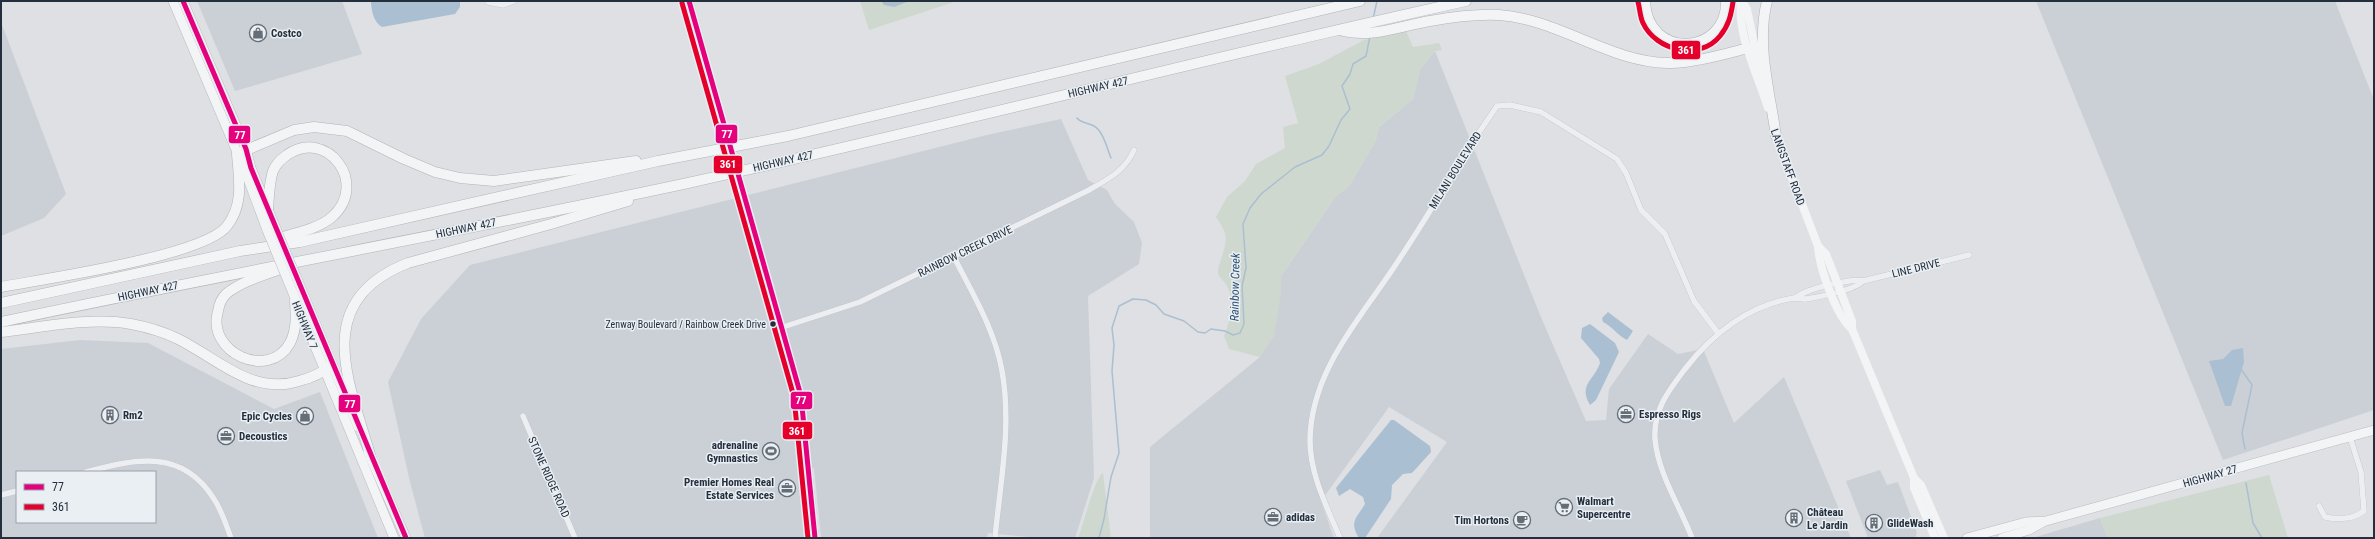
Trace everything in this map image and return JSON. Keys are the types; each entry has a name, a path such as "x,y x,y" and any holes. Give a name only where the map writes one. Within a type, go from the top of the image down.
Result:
{"highway":[{"name":"HIGHWAY 427","path":"1,322 198,280 310,259 684,183 1340,30 1360,30 1392,17 1466,1"},
{"path":"1645,1 1646,15 1651,27 1660,37 1674,44 1691,43 1708,38 1720,27 1726,10 1726,1"},
{"path":"1767,1 1762,19 1764,64 1776,136"},
{"name":"HIGHWAY 427","path":"1,303 240,251 300,242 658,161 788,136 1355,2"},
{"path":"1360,30 1394,28 1430,21 1478,16 1520,18 1630,57 1669,64 1751,47"},
{"path":"1,287 162,255 190,248 215,236 226,227 237,209 240,192 242,152 294,130 328,127 347,131 436,172 460,178 494,181 629,161 658,161"},
{"path":"240,251 320,225 332,217 343,202 347,192 345,174 342,167 330,154 321,150 304,148 290,153 274,170 269,188 268,210"},
{"path":"371,458 346,373 344,339 346,327 356,303 364,291 376,280 388,271 408,263 551,224 684,183"},
{"path":"295,301 296,323 290,343 274,356 265,360 253,361 240,356 228,349 218,335 215,320 225,295 236,287 310,259"},
{"path":"1,332 107,321 146,327 177,338 241,376 264,385 291,384 328,368"}],"main road":[{"name":"HIGHWAY 7","path":"173,1 268,210 271,230"},
{"name":"HIGHWAY 7","path":"183,1 271,230 293,280 394,538"},
{"name":"LANGSTAFF ROAD","path":"1741,1 1740,10 1751,47 1755,77 1761,86 1776,136 1818,246 1819,259 1830,290 1845,324 1852,329"},
{"name":"LANGSTAFF ROAD","path":"1818,246 1826,254 1852,321 1852,329 1914,478 1921,485 1944,538"},
{"name":"HIGHWAY 7","path":"293,280 295,301 371,458 406,538"},
{"name":"HIGHWAY 27","path":"2002,538 2029,530 2046,521 2374,430"},
{"name":"LANGSTAFF ROAD","path":"1914,478 1914,488 1935,538"},
{"name":"HIGHWAY 27","path":"1967,538 2026,522 2046,521"}],"street":[{"path":"488,2 503,5 514,1"},
{"path":"689,1 740,187 801,396 815,538"},
{"name":"MILANI BOULEVARD","path":"1340,538 1315,476 1310,440 1314,405 1323,378 1342,343 1400,258 1465,153 1497,106 1510,105 1540,112 1617,159 1626,173 1641,210 1665,234 1694,301 1718,333"},
{"name":"RAINBOW CREEK DRIVE","path":"780,328 860,302 954,257 1113,177 1128,164 1134,150"},
{"name":"LINE DRIVE","path":"1692,538 1657,453 1656,422 1662,401 1672,384 1696,353 1726,326 1770,304 1795,298 1802,293 1859,285 1863,281 1969,255"},
{"path":"954,257 989,327 1003,375 1006,408 995,538"},
{"name":"STONE RIDGE ROAD","path":"523,416 575,538"},
{"path":"2319,506 2325,517 2334,519 2358,516 2364,511 2360,472 2350,437"},
{"path":"90,471 126,462 147,459 177,465 192,474 205,486 215,500 231,538"},
{"path":"1,495 16,491"}],"shaded area":[{"path":"197,1 342,1 362,54 235,91"},
{"path":"860,1 957,1 869,30"},
{"path":"2036,1 2335,1 2374,100 2374,410 2223,460"},
{"path":"1,22 66,194 44,218 1,236"},
{"path":"1406,31 1413,47 1439,43 1442,50 1435,51 1420,69 1413,99 1379,127 1375,142 1349,186 1336,196 1281,276 1281,293 1274,336 1260,357 1229,349 1224,336 1232,305 1230,292 1218,271 1226,237 1223,228 1216,217 1227,197 1245,181 1256,164 1285,148 1283,127 1298,123 1285,76 1319,64 1364,40"},
{"path":"1435,51 1540,315 1586,421 1606,420 1609,389 1648,334 1678,354 1703,349 1734,423 1784,377 1851,538 1377,538 1447,442 1389,407 1321,501 1334,538 1150,538 1150,447 1260,357 1264,349 1281,293 1281,276 1336,196 1349,186 1375,142 1379,127 1413,99 1420,69"},
{"path":"1061,119 1088,180 1107,190 1115,204 1134,222 1142,243 1139,264 1088,296 1094,478 1075,538 1037,538 988,533 987,538 821,538 814,468 799,472 806,538 425,538 410,482 388,382 421,319 470,265 987,135"},
{"path":"80,340 148,343 274,409 320,392 378,538 1,538 1,349"},
{"path":"1880,470 1887,485 1898,482 1917,533 1915,538 1868,538 1846,481"},
{"path":"1103,473 1111,538 1078,538 1096,483"},
{"path":"2269,475 2288,538 2108,538 2100,518"},
{"path":"2100,518 2108,538 2032,538"}],"water":[{"path":"371,1 460,1 460,7 455,14 382,27 377,23 374,16"},
{"path":"881,1 909,1 894,7 884,5"},
{"path":"1608,312 1633,331 1627,340 1603,322 1602,318"},
{"path":"1590,324 1615,343 1619,352 1596,400 1590,405 1587,398 1586,387 1600,363 1599,359 1581,338 1582,328"},
{"path":"2243,348 2244,362 2231,406 2225,406 2209,361 2223,359 2232,350"},
{"path":"1391,420 1394,420 1430,446 1431,452 1412,473 1403,474 1392,485 1391,499 1365,538 1359,538 1354,528 1354,524 1365,504 1363,497 1350,489 1339,496 1336,488"}],"waterway":[{"name":"Rainbow Creek","path":"1373,19 1377,1"},
{"name":"Rainbow Creek","path":"1099,538 1104,519 1111,477 1119,453 1112,371 1114,345 1112,328 1119,306 1133,299 1146,300 1156,305 1164,314 1184,321 1198,332 1205,333 1211,329 1225,331 1233,335 1240,333 1244,324 1242,286 1246,268 1243,224 1250,208 1261,194 1295,167 1322,155 1329,146 1341,120 1350,109 1342,86 1350,74 1353,64 1366,56 1370,36"},
{"path":"1077,118 1080,121 1097,128 1104,140 1111,158"},
{"path":"2241,369 2252,385 2242,433 2245,449"},
{"path":"2246,483 2253,523 2262,538"}],"transit line":[{"name":"77","path":"183,1 246,149 251,168 406,538"},
{"name":"77","path":"689,1 801,396 815,538"},
{"name":"361","path":"1638,2 1642,21 1649,33 1668,46 1690,50 1711,44 1720,36 1726,28 1733,2"},
{"name":"361","path":"682,3 794,397 808,538"}],"place":[{"name":"Costco","path":"258,33"},
{"name":"Zenway Boulevard / Rainbow Creek Drive","path":"773,324"},
{"name":"Espresso Rigs","path":"1626,414"},
{"name":"Rm2","path":"110,415"},
{"name":"Epic Cycles","path":"305,416"},
{"name":"Decoustics","path":"226,436"},
{"name":"adrenaline Gymnastics","path":"771,451"},
{"name":"Premier Homes Real Estate Services","path":"787,488"},
{"name":"Walmart Supercentre","path":"1564,507"},
{"name":"adidas","path":"1273,517"},
{"name":"Château Le Jardin","path":"1794,518"},
{"name":"Tim Hortons","path":"1522,520"},
{"name":"GlideWash","path":"1874,523"}]}
